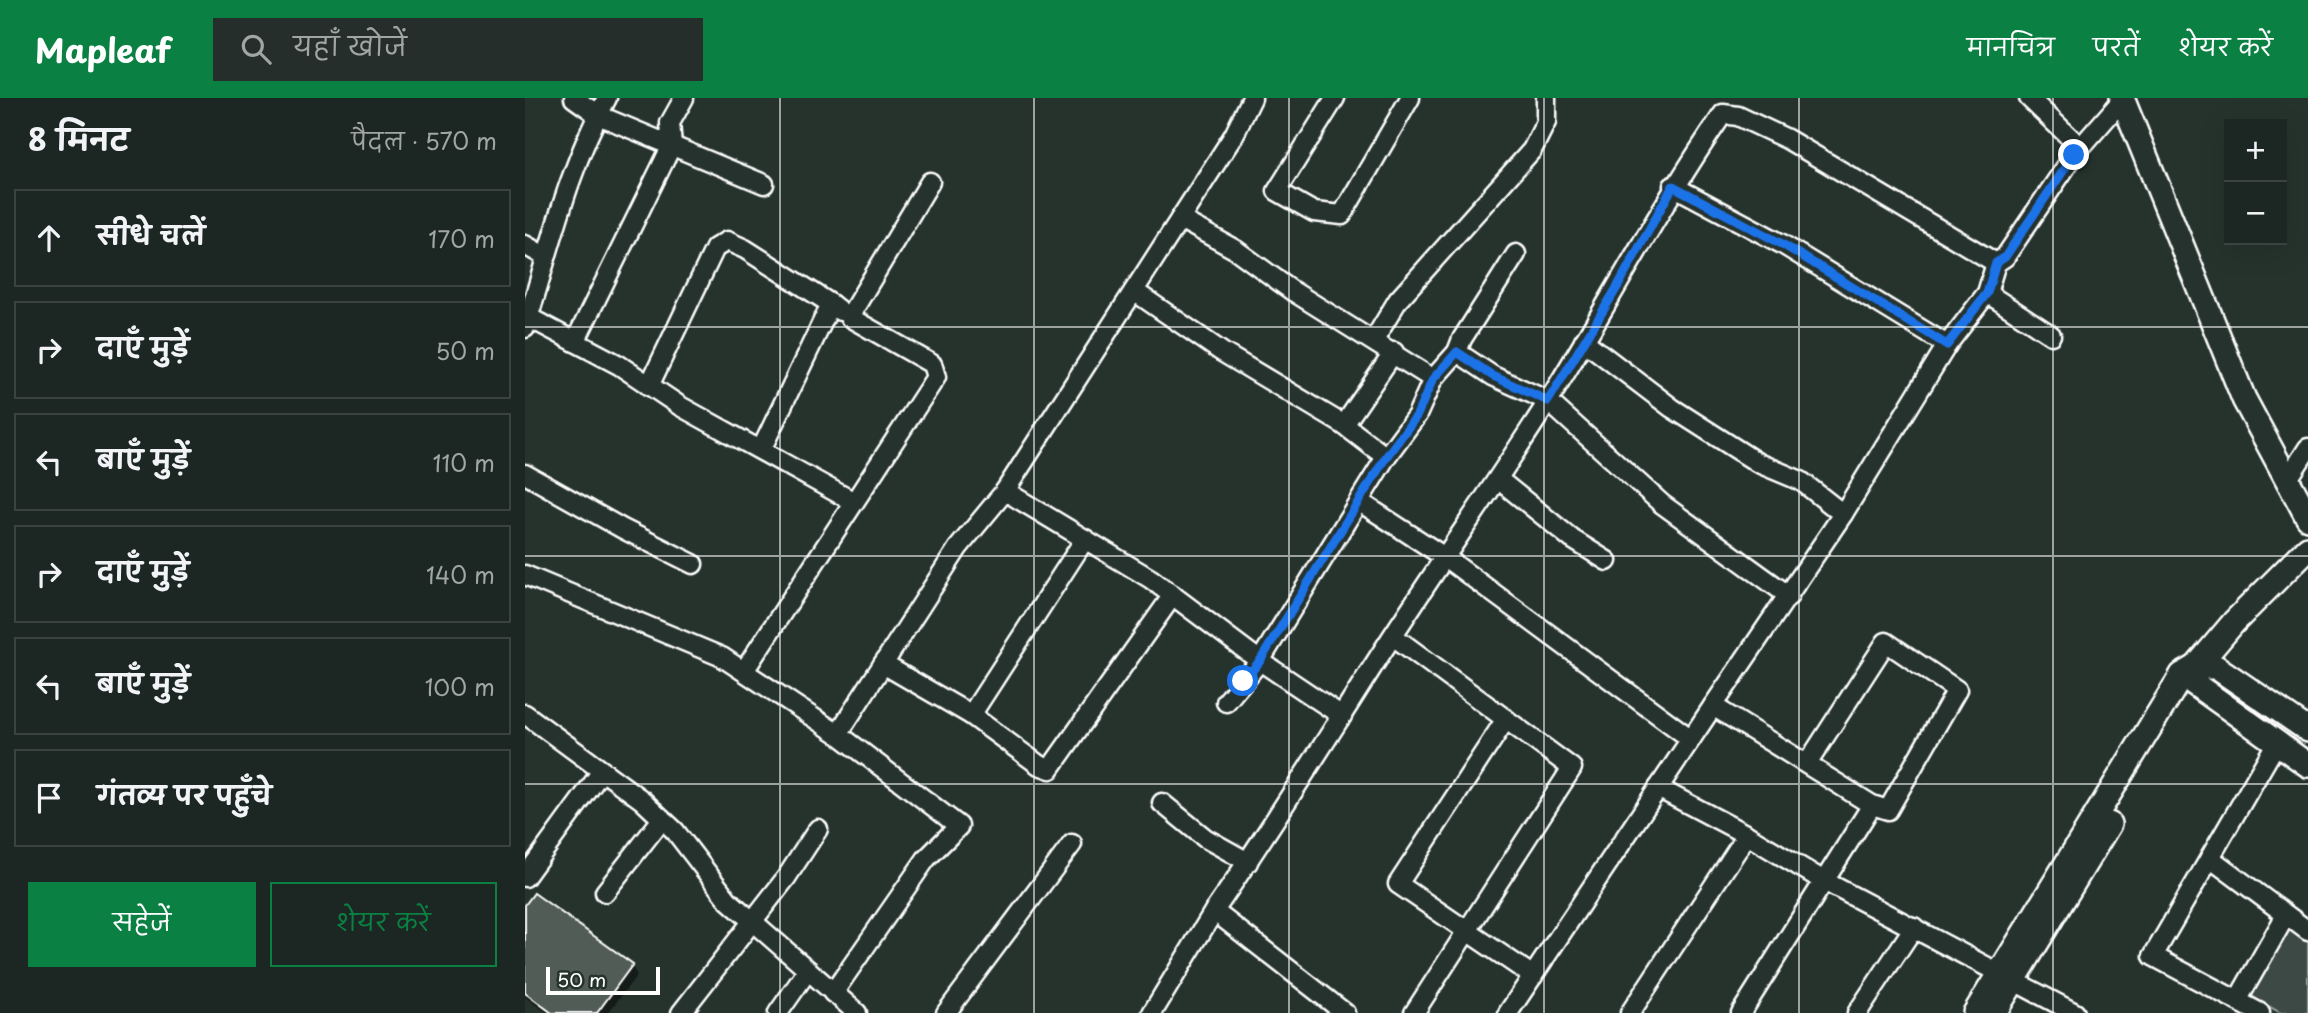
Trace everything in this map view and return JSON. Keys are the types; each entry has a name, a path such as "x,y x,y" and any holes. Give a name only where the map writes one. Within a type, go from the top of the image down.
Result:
{"street":[{"path":"574,98 598,115 764,184"},
{"path":"607,98 560,210 527,322 575,342 680,407 855,502"},
{"path":"575,342 672,145 670,122 684,98"},
{"path":"838,734 958,548 1005,491 1234,135 1252,98"},
{"path":"1335,98 1277,191 1314,212 1342,215 1410,98"},
{"path":"1374,340 1398,300 1532,150 1546,122 1546,98"},
{"path":"2029,98 2080,148"},
{"path":"1508,1013 1843,514 1947,345 1987,293 1996,263 2005,257 2080,148 2122,99 2244,399 2308,518"},
{"path":"1152,1013 1392,636 1548,401 1673,186 1723,114 1738,116 1787,139 1996,263"},
{"path":"849,317 930,182"},
{"path":"1673,186 1782,244 1947,345"},
{"path":"1180,219 1236,250 1291,290 1394,352 1433,379"},
{"path":"649,386 715,248 727,241 744,249 849,317 932,364 936,377 744,671"},
{"path":"525,245 546,257"},
{"path":"1226,702 1260,661 1386,457 1417,415 1433,379 1457,352 1462,339 1516,254"},
{"path":"1134,291 1222,352 1343,425 1386,457"},
{"path":"1987,293 2051,335"},
{"path":"761,450 831,304"},
{"path":"1584,341 1672,408 1758,463 1801,481 1843,514"},
{"path":"1343,425 1394,352"},
{"path":"1457,352 1493,376 1548,401 1662,504 1789,596"},
{"path":"2288,480 2308,449"},
{"path":"525,474 623,529 693,564"},
{"path":"1498,479 1573,539 1608,561"},
{"path":"1005,491 1173,595 1260,661 1342,716"},
{"path":"1360,502 1446,558 1691,739"},
{"path":"971,715 1086,540"},
{"path":"1975,1013 2007,976 2191,675 2234,622 2308,548"},
{"path":"525,575 722,657 838,734 960,826 926,859 834,993"},
{"path":"883,664 971,715 1039,765 1051,769 1173,595"},
{"path":"1392,636 1573,768 1415,1013"},
{"path":"1713,706 1872,805 1888,810 1957,690 1886,642 1807,764"},
{"path":"2191,675 2215,667 2308,730"},
{"path":"2191,675 2308,765"},
{"path":"525,714 662,818 728,900 857,1013"},
{"path":"1506,719 1398,884 1532,976"},
{"path":"2260,1013 2153,956 2277,743"},
{"path":"525,877 602,771"},
{"path":"1658,788 1747,835 1823,881 2075,1013"},
{"path":"1162,803 1205,838 1248,862"},
{"path":"1741,1013 1872,805"},
{"path":"605,892 662,818"},
{"path":"681,1013 786,878 818,829"},
{"path":"1630,1013 1747,835"},
{"path":"946,1013 1072,844"},
{"path":"2210,858 2308,931"},
{"path":"1214,912 1345,1013"},
{"path":"2237,1001 2286,915"},
{"path":"1857,1013 1914,927"},
{"path":"778,1013 808,970"},
{"path":"1994,1013 2007,976"}],"shaded area":[{"path":"2291,926 2308,939 2308,1013 2281,1013 2249,995"}],"building":[{"path":"534,893 633,964 597,1013 552,1013 525,993 525,905"}],"route":[{"path":"1243,681 1260,661 1386,457 1417,415 1433,379 1457,352 1493,376 1548,401 1618,286 1673,186 1782,244 1947,345 1977,302 1987,293 1996,263 2005,257 2074,155"}]}
